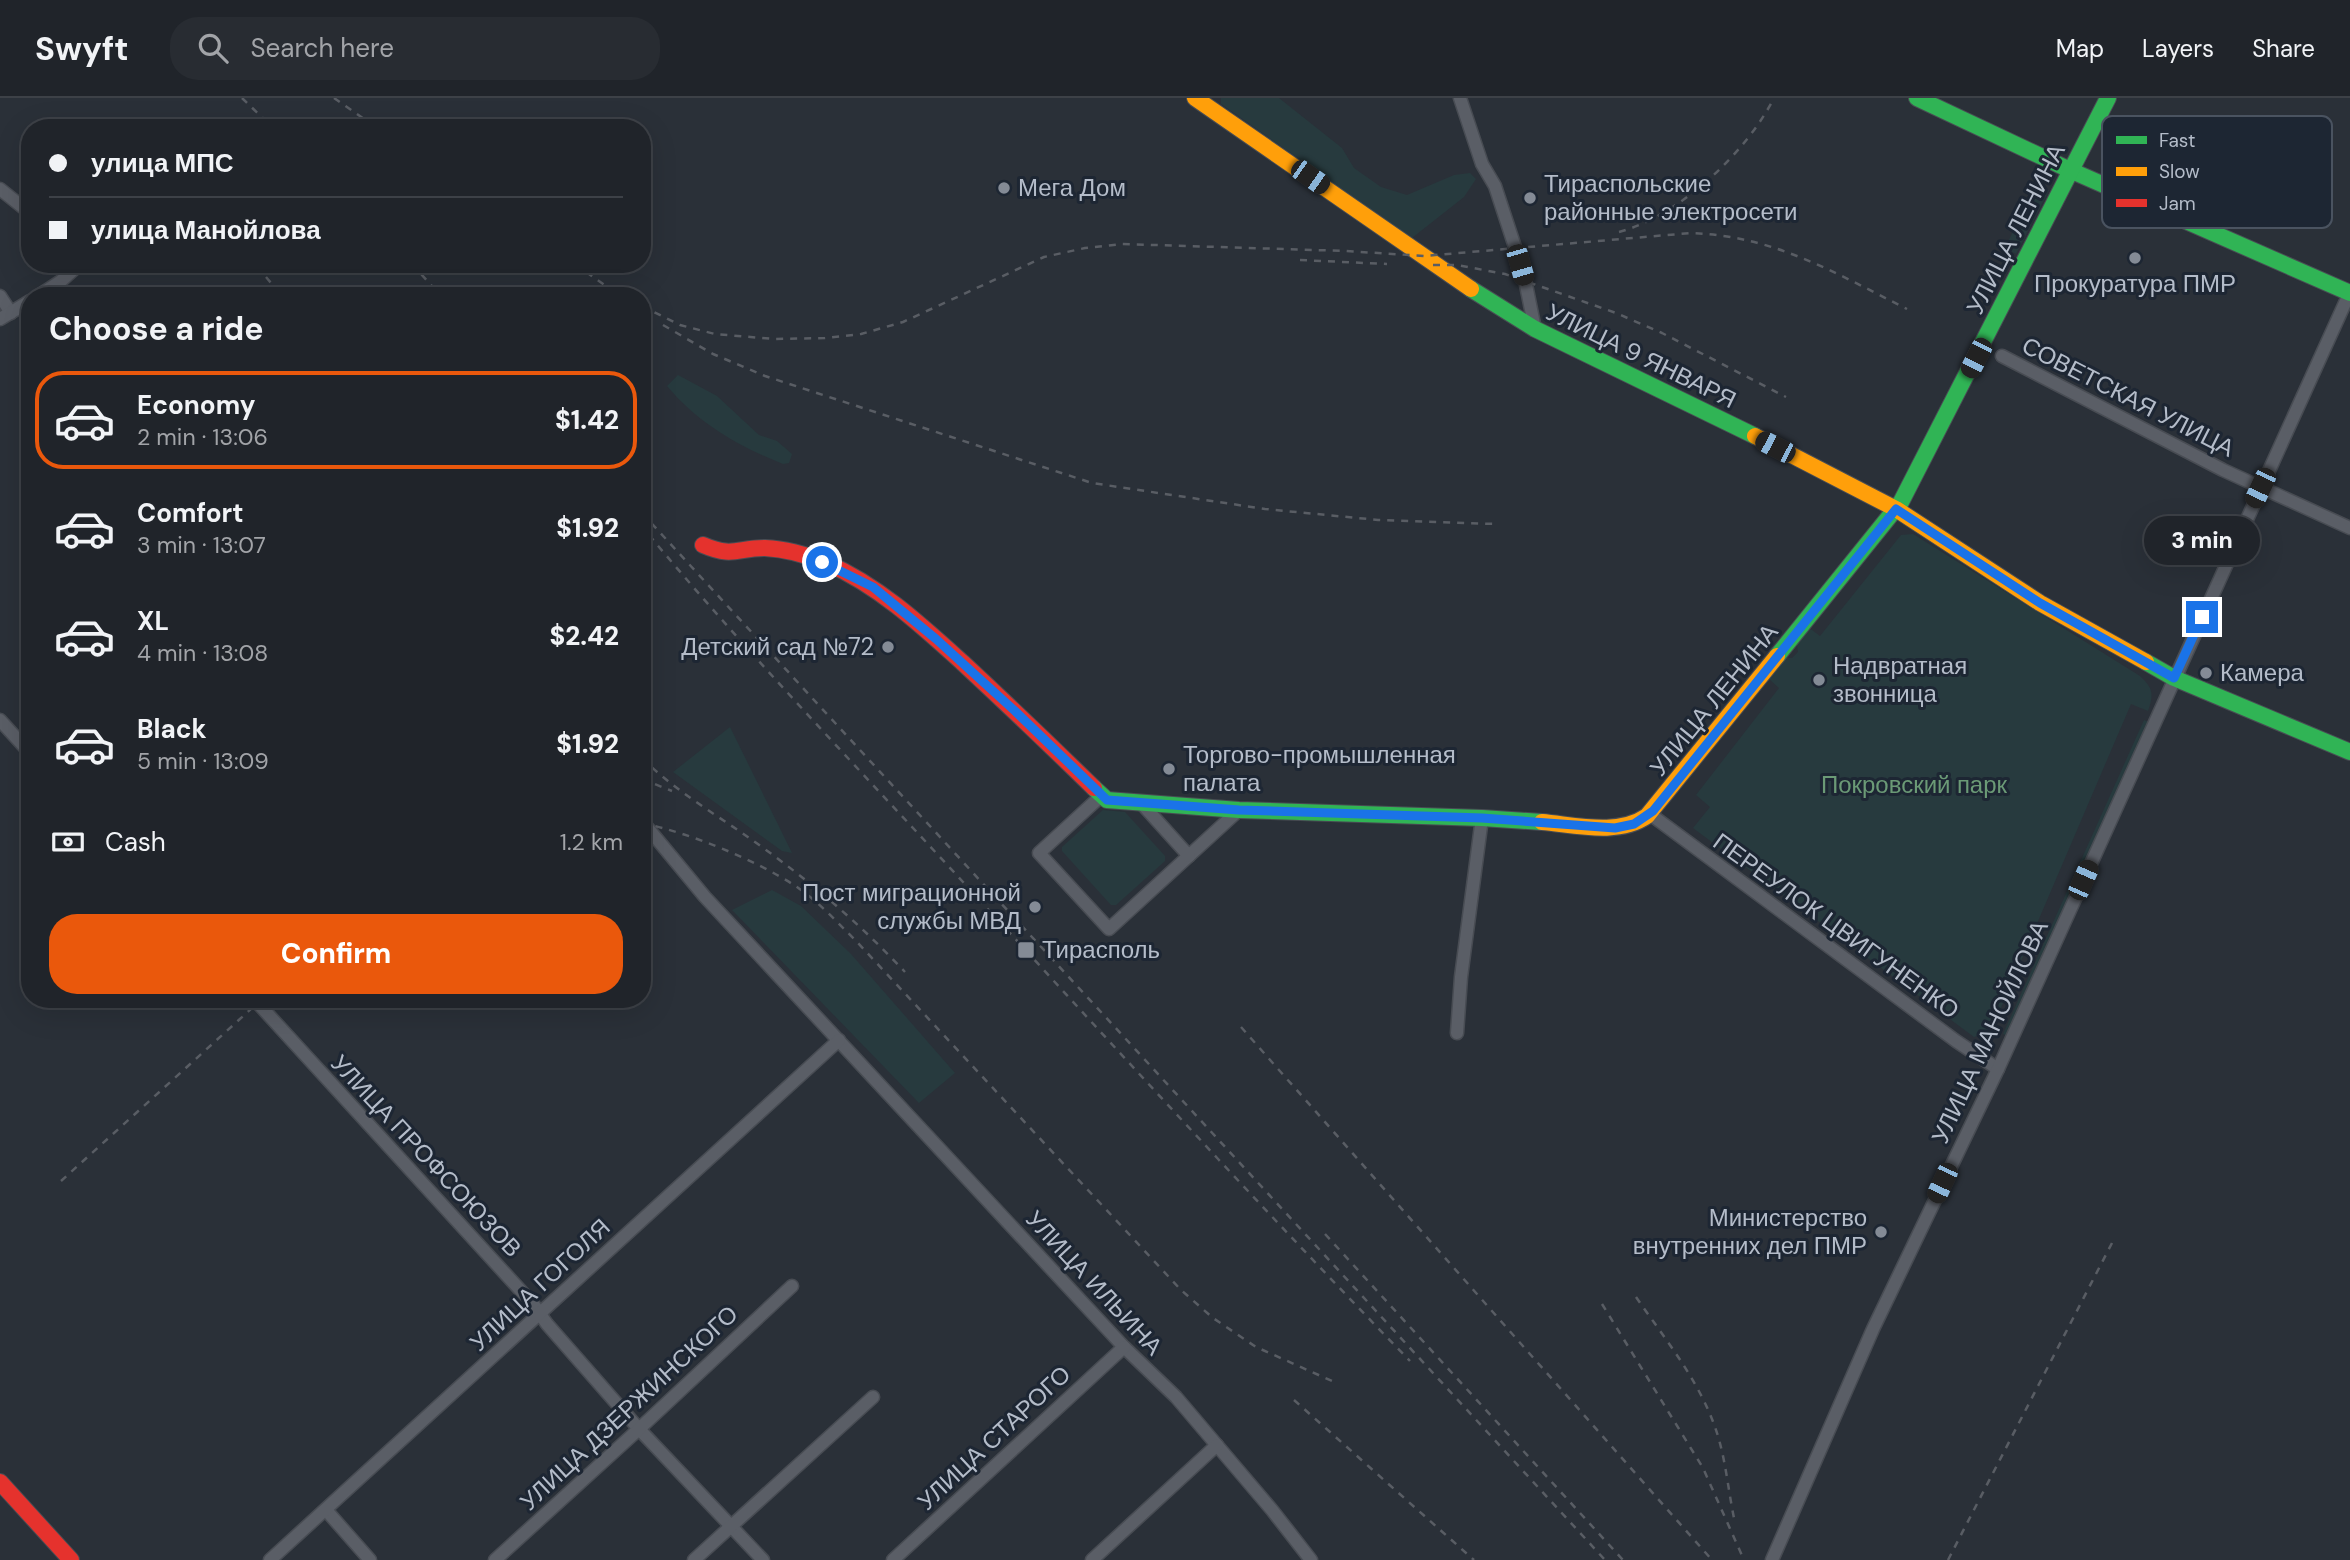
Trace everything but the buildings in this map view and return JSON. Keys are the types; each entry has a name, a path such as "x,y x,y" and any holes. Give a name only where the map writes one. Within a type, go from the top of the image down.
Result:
{"street":[{"name":"УЛИЦА 9 ЯНВАРЯ","path":"1195,98 1486,300 1535,329 1896,509 2040,603 2174,678 2350,752"},
{"path":"1461,98 1482,164 1495,186 1512,237 1525,280 1535,329"},
{"path":"1917,98 2102,184"},
{"name":"УЛИЦА ЛЕНИНА","path":"1101,796 1116,802 1142,804 1482,818 1615,828 1628,826 1650,814 1896,509 2073,171 2108,98"},
{"path":"0,189 21,206"},
{"path":"2203,228 2350,292"},
{"path":"52,287 70,273"},
{"name":"УЛИЦА МАНОЙЛОВА","path":"1772,1560 1872,1329 1998,1069 2350,292"},
{"path":"0,296 5,316 21,306"},
{"name":"СОВЕТСКАЯ УЛИЦА","path":"2002,356 2260,488 2350,528"},
{"path":"703,545 733,553 761,548 782,549 826,564 873,587 936,639 1005,702 1101,796 1039,853 1109,929 1239,810"},
{"path":"0,720 21,743"},
{"path":"1142,804 1189,856"},
{"name":"ПЕРЕУЛОК ЦВИГУНЕНКО","path":"1650,814 1956,1041 1998,1069"},
{"path":"1457,1033 1461,977 1482,818"},
{"name":"УЛИЦА ИЛЬИНА","path":"651,832 705,897 1124,1348 1176,1397 1309,1559"},
{"name":"УЛИЦА ПРОФСОЮЗОВ","path":"262,1008 533,1304 639,1429 763,1560"},
{"name":"УЛИЦА ГОГОЛЯ","path":"270,1560 839,1040"},
{"name":"УЛИЦА ДЗЕРЖИНСКОГО","path":"495,1560 792,1286"},
{"name":"УЛИЦА СТАРОГО","path":"893,1560 1124,1348"},
{"path":"694,1560 873,1398"},
{"path":"1092,1560 1217,1445"},
{"path":"0,1482 71,1560"},
{"path":"326,1510 370,1560"}],"green space":[{"path":"1221,98 1279,98 1342,148 1354,168 1381,187 1407,195 1454,175 1470,173 1476,179 1464,197 1412,238 1221,104"},
{"path":"2036,184 2049,190 2016,254 2005,248"},
{"path":"678,375 717,396 759,435 777,441 792,454 789,463 783,464 750,449 705,422 667,386"},
{"name":"Покровский парк","path":"1913,534 2140,676 2151,692 2148,711 2131,704 1991,1031 1974,1037 1693,828 1710,807 1696,795 1779,688 1769,679 1784,658 1792,658 1798,652 1796,641 1808,627 1820,636 1901,535"},
{"path":"2144,720 2149,722 2008,1036 2003,1034"},
{"path":"730,727 792,853 782,851 673,772"},
{"path":"1103,810 1125,812 1165,856 1165,861 1116,905 1111,905 1062,851 1062,847"},
{"path":"772,890 801,906 851,954 955,1073 919,1103 732,910"}],"railway":[{"path":"242,98 264,119"},
{"path":"334,98 364,119"},
{"path":"1619,232 1665,212 1708,180 1746,140 1774,98"},
{"path":"651,310 680,325 715,334 774,339 825,338 861,334 903,322 1044,257 1085,248 1122,244 1424,256 1691,233 1750,241 1777,249 1829,270 1907,309"},
{"path":"1300,260 1387,264"},
{"path":"1433,265 1457,265 1505,274 1616,313 1662,333 1786,397"},
{"path":"420,273 433,287"},
{"path":"588,273 607,287"},
{"path":"266,277 274,287"},
{"path":"663,325 713,354 765,376 1092,483 1265,509 1378,520 1496,524"},
{"path":"651,523 1605,1560"},
{"path":"651,537 804,711 1241,1183 1410,1361"},
{"path":"651,766 682,792 815,887 870,936 905,972"},
{"path":"651,783 672,791"},
{"path":"651,825 681,833 722,849 781,877 805,893 857,942 1181,1290 1213,1318 1256,1347 1332,1381"},
{"path":"61,1181 252,1008"},
{"path":"1241,1027 1712,1560"},
{"path":"1325,1234 1623,1560"},
{"path":"1948,1560 2112,1243"},
{"path":"1636,1297 1680,1360 1708,1409 1722,1451 1735,1523"},
{"path":"1602,1304 1703,1468 1744,1560"},
{"path":"1294,1400 1474,1560"}],"traffic: fast":[{"path":"1917,98 2102,184"},
{"path":"1777,656 1901,502 2108,98"},
{"path":"2202,228 2350,293"},
{"path":"1471,289 1535,329 1755,436"},
{"path":"2146,662 2174,678 2350,752"},
{"path":"1094,788 1107,800 1239,810 1542,822"}],"traffic: slow":[{"path":"1195,98 1471,289"},
{"path":"1755,436 1896,509 2040,603 2146,662"},
{"path":"1542,822 1596,828 1623,826 1647,816 1777,656"}],"traffic: jam":[{"path":"703,545 728,552 765,548 796,553 827,563 864,583 899,607 947,649 1094,788"},
{"path":"0,1482 71,1560"}],"place":[{"name":"Мега Дом","path":"1004,188"},
{"name":"Тираспольские районные электросети","path":"1530,198"},
{"name":"Прокуратура ПМР","path":"2135,258"},
{"name":"Детский сад №72","path":"888,647"},
{"name":"Камера","path":"2206,673"},
{"name":"Надвратная звонница","path":"1819,680"},
{"name":"Торгово-промышленная палата","path":"1169,769"},
{"name":"Пост миграционной службы МВД","path":"1035,907"},
{"name":"Тирасполь","path":"1026,950"},
{"name":"Министерство внутренних дел ПМР","path":"1881,1232"}],"route":[{"path":"822,562 873,587 936,639 1107,800 1239,810 1482,818 1615,828 1634,824 1653,811 1896,509 2040,603 2174,678 2202,617"}]}
